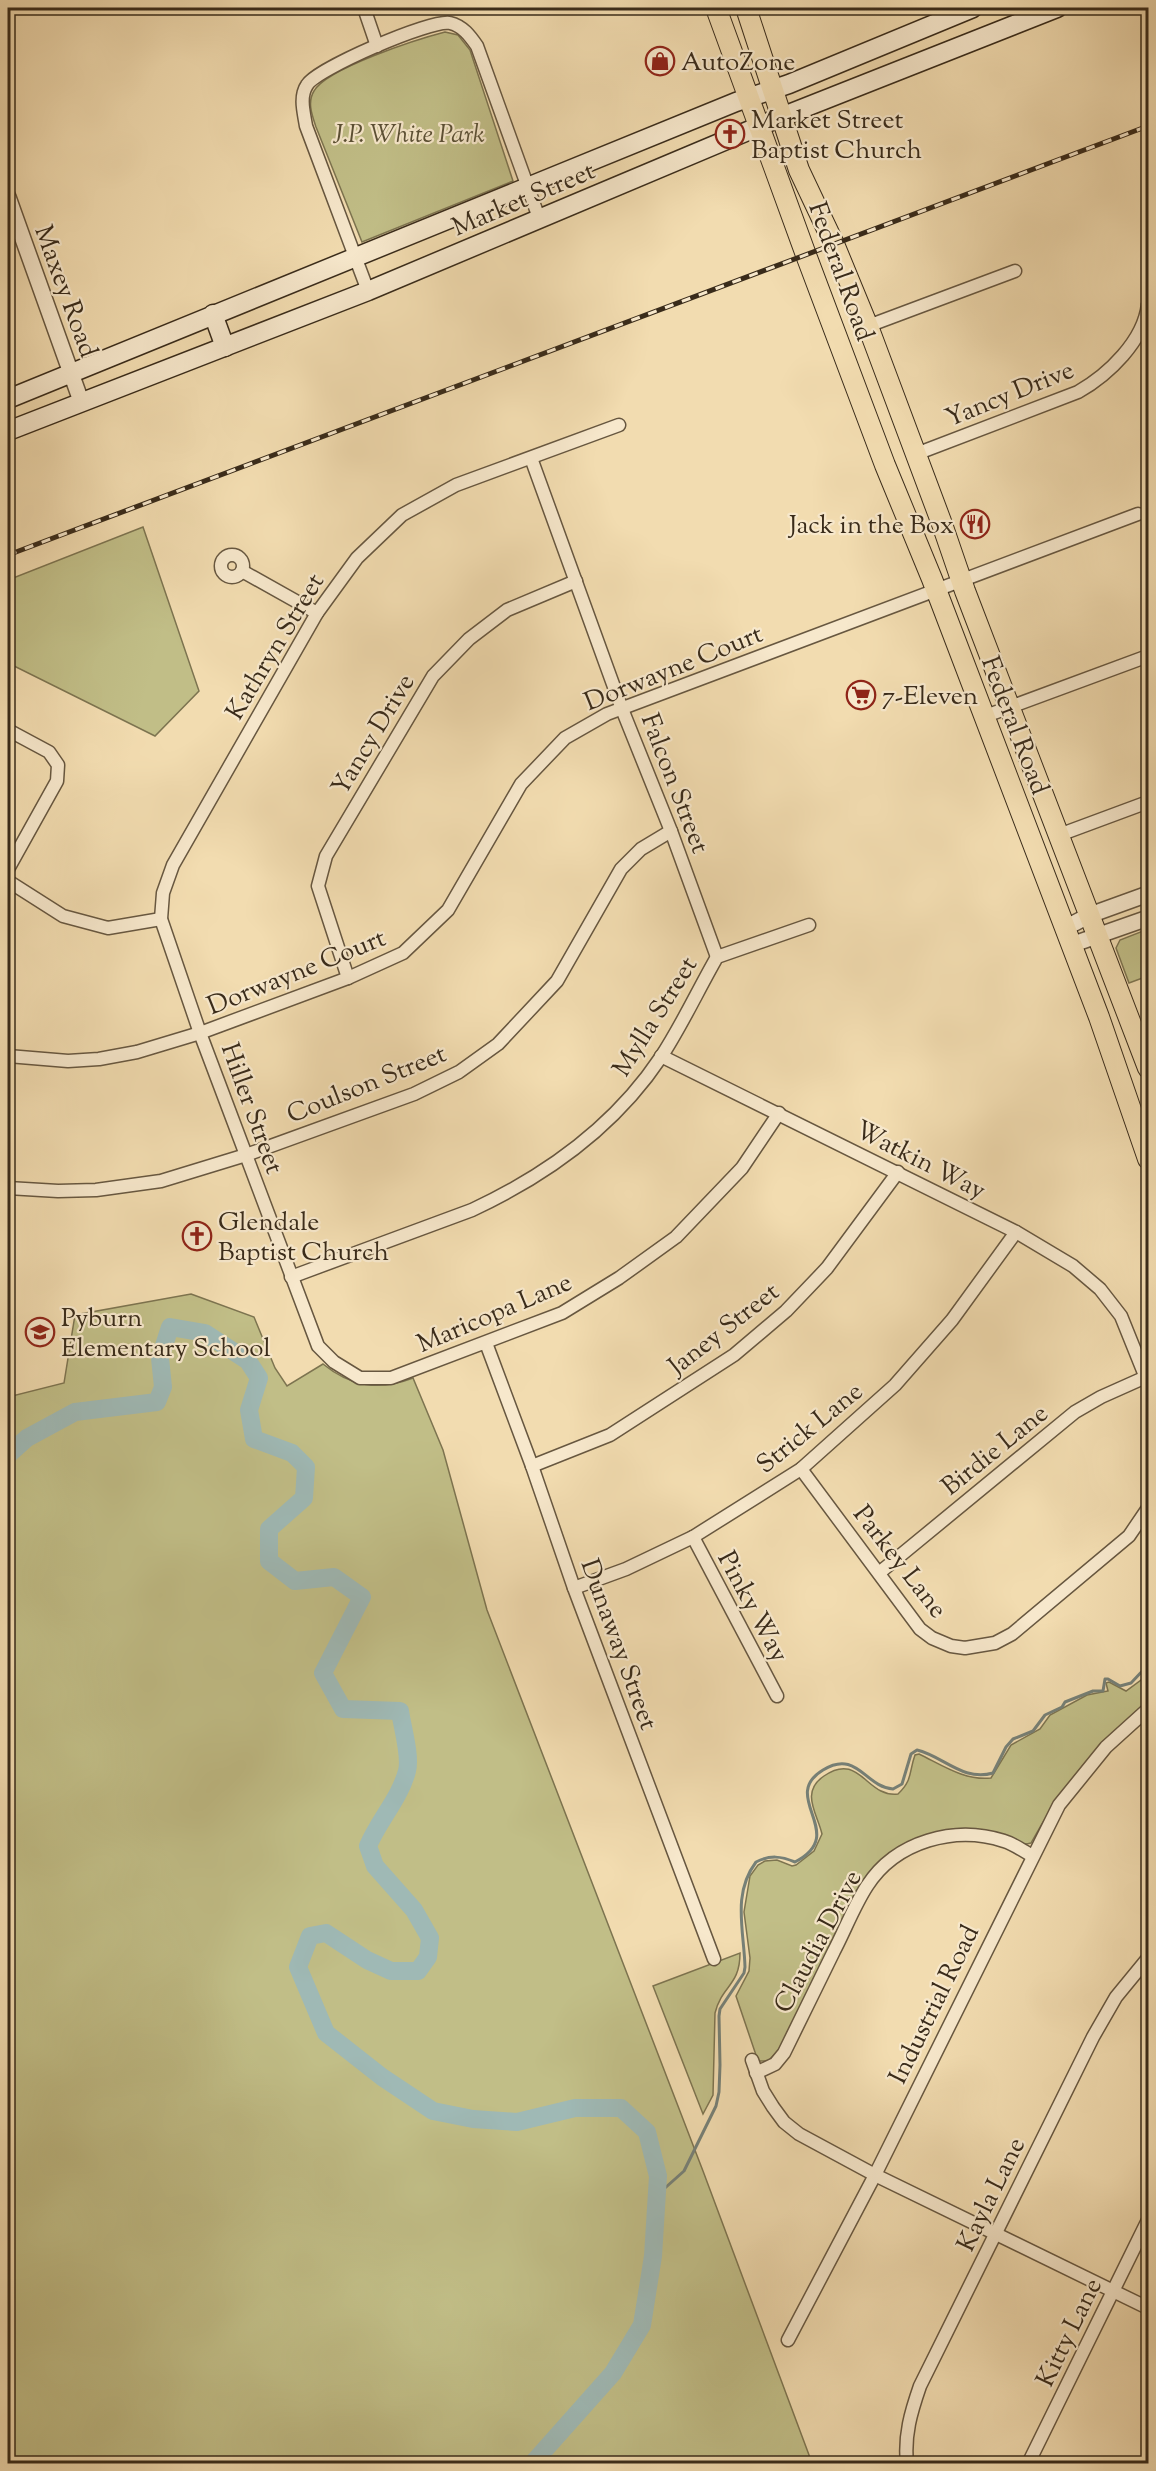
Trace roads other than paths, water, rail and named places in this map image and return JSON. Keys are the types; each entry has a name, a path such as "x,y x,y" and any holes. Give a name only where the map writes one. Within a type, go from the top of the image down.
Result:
{"main road":[{"name":"Federal Road","path":"716,8 885,465 1068,936 1132,1108 1134,1123 1148,1155"},
{"name":"Federal Road","path":"746,8 799,170 834,244 868,328 961,580 1149,1068"},
{"name":"Market Street","path":"8,399 355,256 973,8"},
{"name":"Market Street","path":"8,431 368,291 1024,14 1057,8"},
{"path":"213,314 225,347"},
{"path":"838,340 868,328"},
{"path":"885,465 916,454"}],"street":[{"path":"364,8 377,46"},
{"path":"368,291 306,126 302,99 309,81 318,73 377,46 438,23 450,23 468,32 477,46 539,218"},
{"name":"Maxey Road","path":"8,197 81,401"},
{"path":"868,328 1015,271"},
{"name":"Yancy Drive","path":"916,454 1090,386 1128,350 1149,304"},
{"name":"Kathryn Street","path":"200,1033 161,919 163,893 172,865 317,613 357,558 402,515 456,485 619,425"},
{"name":"Falcon Street","path":"531,458 622,709 671,831 717,957"},
{"name":"Dorwayne Court","path":"8,1056 68,1061 99,1059 137,1052 200,1033 348,978 404,953 448,910 521,784 565,738 590,723 1138,514"},
{"path":"242,571 317,613"},
{"name":"Yancy Drive","path":"348,978 318,886 326,856 433,676 469,639 507,610 576,581"},
{"path":"983,717 1149,656"},
{"path":"8,730 49,752 58,765 57,781 8,869"},
{"path":"1059,835 1149,802"},
{"name":"Coulson Street","path":"8,1188 58,1191 134,1185 183,1175 246,1155 414,1094 459,1072 498,1044 557,981 621,868 641,849 671,831"},
{"path":"8,881 63,915 108,928 161,919"},
{"path":"1068,936 1090,915 1149,894"},
{"path":"1068,936 1099,936 1149,918"},
{"name":"Mylla Street","path":"291,1277 472,1210 499,1198 570,1154 629,1098 661,1056 717,957 809,925"},
{"name":"Hiller Street","path":"200,1033 318,1346 334,1362 360,1378 367,1378"},
{"name":"Watkin Way","path":"661,1056 1016,1232 1073,1266 1100,1289 1121,1316 1148,1379"},
{"name":"Maricopa Lane","path":"367,1378 391,1378 562,1313 619,1278 676,1237 742,1168 778,1113"},
{"name":"Janey Street","path":"532,1466 610,1435 734,1355 786,1311 827,1268 898,1172"},
{"name":"Strick Lane","path":"574,1588 626,1569 693,1537 801,1469 895,1385 952,1320 1016,1232"},
{"name":"Dunaway Street","path":"486,1343 574,1588 714,1959"},
{"name":"Birdie Lane","path":"879,1573 1076,1412 1101,1397 1148,1379"},
{"name":"Parkey Lane","path":"801,1469 920,1629 932,1638 951,1646 965,1648 987,1645 1012,1634 1129,1536 1149,1508"},
{"name":"Pinky Way","path":"693,1537 777,1696"},
{"name":"Industrial Road","path":"788,2340 875,2175 1059,1804 1106,1747 1149,1709"},
{"name":"Claudia Drive","path":"756,2073 775,2064 784,2054 867,1886 891,1860 917,1845 939,1837 961,1834 1006,1841 1033,1856"},
{"name":"Kayla Lane","path":"907,2463 908,2426 920,2386 1093,2037 1116,1996 1149,1958"},
{"path":"752,2060 773,2107 791,2128 875,2175 1149,2308"},
{"name":"Kitty Lane","path":"1028,2463 1149,2220"}],"waterway":[{"path":"8,1455 27,1438 75,1412 157,1402 163,1387 160,1358 170,1327 205,1333 248,1361 259,1378 249,1410 254,1439 292,1453 306,1467 304,1498 269,1529 269,1561 295,1581 334,1577 362,1597 323,1673 343,1709 400,1711 407,1749 407,1771 400,1790 368,1846 375,1866 414,1910 430,1938 428,1957 418,1971 391,1971 367,1960 326,1933 310,1936 298,1967 326,2033 382,2077 433,2111 473,2119 517,2122 575,2108 621,2108 647,2132 658,2176 653,2256 642,2325 613,2373 532,2464"},
{"path":"656,2196 684,2171 716,2106 719,2092 720,2009 744,1973 745,1967 741,1913 744,1887 756,1862 776,1857 795,1862 810,1851 816,1840 816,1828 807,1792 811,1781 823,1770 844,1764 853,1766 883,1787 893,1789 902,1784 911,1754 917,1750 972,1774 993,1773 1006,1747 1013,1739 1033,1731 1045,1715 1062,1707 1065,1702 1093,1691 1103,1691 1105,1679 1120,1686 1131,1683 1148,1665"}],"railway":[{"path":"8,555 1148,126"}],"place":[{"name":"AutoZone","path":"660,61"},
{"name":"Market Street Baptist Church","path":"730,134"},
{"name":"Jack in the Box","path":"975,524"},
{"name":"7-Eleven","path":"861,695"},
{"name":"Glendale Baptist Church","path":"197,1236"},
{"name":"Pyburn Elementary School","path":"40,1332"}],"park label":[{"name":"J.P. White Park","path":"409,133"}]}
